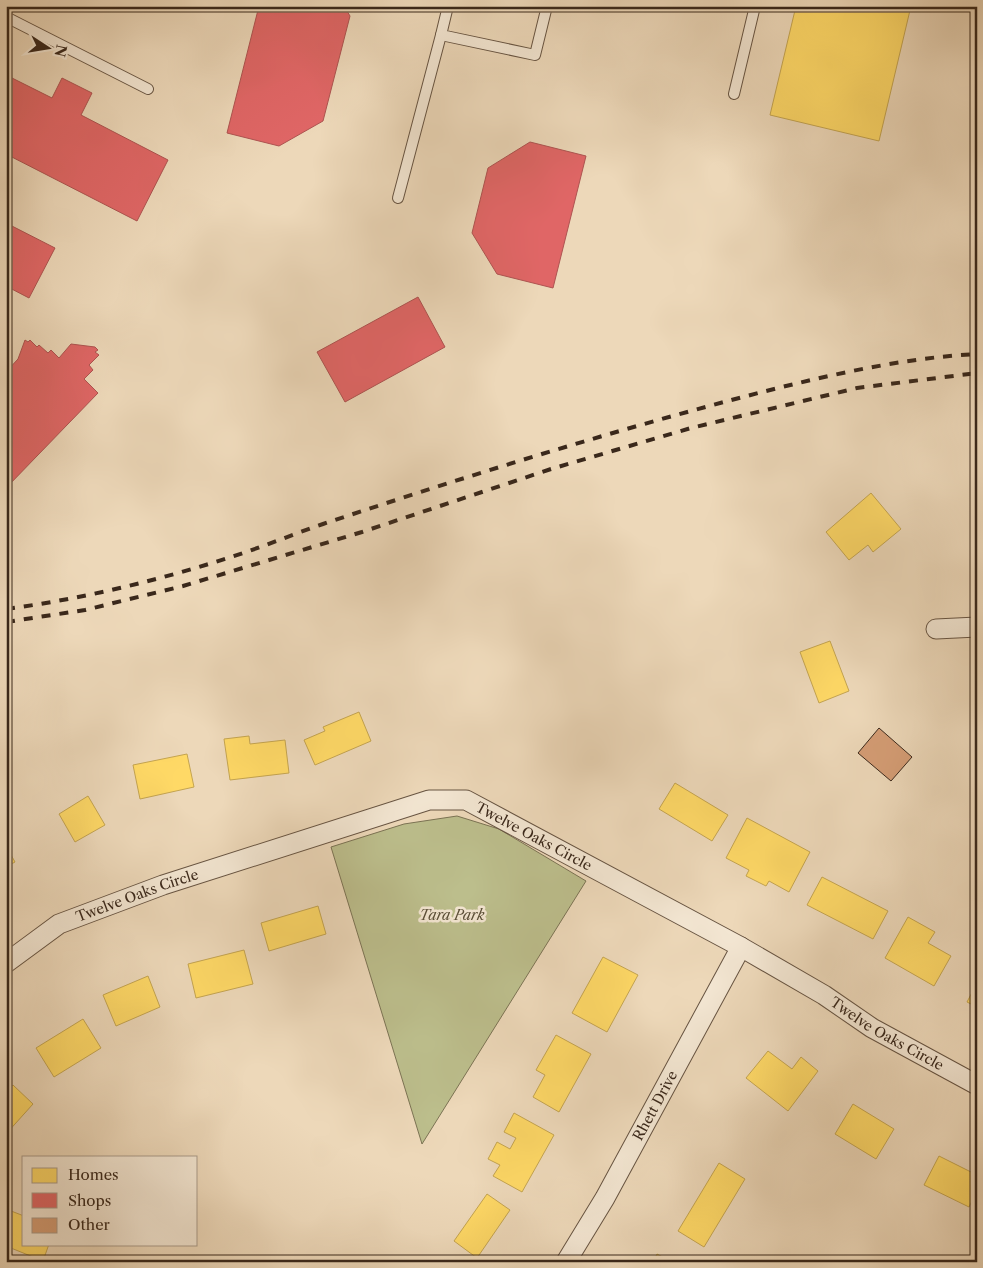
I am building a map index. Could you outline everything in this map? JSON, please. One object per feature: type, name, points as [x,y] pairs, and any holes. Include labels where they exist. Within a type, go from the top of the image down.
[{"type":"street","points":[[936,629],[977,627]]},
{"type":"street","name":"Twelve Oaks Circle","points":[[6,963],[59,924],[163,885],[429,800],[466,800],[742,947],[824,995],[872,1028],[977,1085]]},
{"type":"street","name":"Rhett Drive","points":[[566,1262],[605,1198],[742,947]]},
{"type":"lane","points":[[398,198],[448,6]]},
{"type":"lane","points":[[440,35],[535,55],[547,6]]},
{"type":"lane","points":[[734,94],[755,6]]},
{"type":"lane","points":[[6,17],[148,90]]},
{"type":"green space","name":"Tara Park","points":[[457,816],[499,829],[586,881],[422,1144],[331,847],[404,824]]},
{"type":"building: Homes","points":[[796,6],[911,6],[879,141],[770,115]]},
{"type":"building: Homes","points":[[871,493],[901,529],[873,552],[868,545],[849,560],[826,532]]},
{"type":"building: Homes","points":[[830,641],[849,691],[819,703],[800,652]]},
{"type":"building: Homes","points":[[359,712],[371,741],[315,765],[304,740],[325,731],[323,727]]},
{"type":"building: Homes","points":[[249,736],[250,744],[285,740],[289,773],[230,780],[224,739]]},
{"type":"building: Homes","points":[[187,754],[194,787],[140,799],[133,765]]},
{"type":"building: Homes","points":[[675,783],[728,815],[712,841],[659,809]]},
{"type":"building: Homes","points":[[88,796],[105,825],[75,842],[59,814]]},
{"type":"building: Homes","points":[[747,818],[810,852],[789,892],[769,881],[766,886],[746,876],[749,870],[726,858]]},
{"type":"building: Homes","points":[[6,846],[15,862],[6,867]]},
{"type":"building: Homes","points":[[822,877],[888,911],[873,939],[807,905]]},
{"type":"building: Homes","points":[[318,906],[326,934],[269,951],[261,923]]},
{"type":"building: Homes","points":[[908,917],[935,932],[928,943],[951,956],[934,986],[885,958]]},
{"type":"building: Homes","points":[[244,950],[253,984],[196,998],[188,964]]},
{"type":"building: Homes","points":[[603,957],[638,975],[607,1032],[572,1013]]},
{"type":"building: Homes","points":[[148,976],[160,1007],[116,1026],[103,995]]},
{"type":"building: Homes","points":[[977,983],[977,1007],[967,1002]]},
{"type":"building: Homes","points":[[83,1019],[101,1048],[54,1077],[36,1048]]},
{"type":"building: Homes","points":[[556,1035],[591,1054],[559,1112],[533,1097],[545,1075],[536,1070]]},
{"type":"building: Homes","points":[[768,1051],[792,1069],[801,1057],[818,1071],[788,1111],[746,1078]]},
{"type":"building: Homes","points":[[13,1085],[33,1104],[6,1134],[6,1092]]},
{"type":"building: Homes","points":[[853,1104],[894,1129],[876,1159],[835,1134]]},
{"type":"building: Homes","points":[[514,1113],[554,1135],[522,1192],[493,1176],[500,1165],[488,1159],[497,1142],[510,1149],[516,1138],[504,1132]]},
{"type":"building: Homes","points":[[939,1156],[977,1175],[977,1191],[969,1207],[924,1185]]},
{"type":"building: Homes","points":[[719,1163],[745,1179],[704,1247],[678,1231]]},
{"type":"building: Homes","points":[[487,1194],[510,1210],[477,1258],[454,1241]]},
{"type":"building: Homes","points":[[6,1209],[22,1215],[22,1246],[48,1246],[43,1261],[6,1246]]},
{"type":"building: Homes","points":[[657,1254],[672,1262],[653,1262]]},
{"type":"building: Shops","points":[[259,6],[344,6],[350,16],[323,121],[279,146],[227,133]]},
{"type":"building: Shops","points":[[6,75],[52,98],[62,78],[92,93],[81,115],[168,160],[137,221],[6,154]]},
{"type":"building: Shops","points":[[530,142],[586,156],[553,288],[497,274],[472,233],[488,168]]},
{"type":"building: Shops","points":[[6,223],[55,248],[29,298],[6,286]]},
{"type":"building: Shops","points":[[418,297],[445,347],[345,402],[317,352]]},
{"type":"building: Shops","points":[[25,340],[28,342],[30,340],[37,347],[39,345],[48,353],[51,350],[59,358],[71,344],[95,347],[98,350],[95,352],[99,355],[89,365],[93,370],[84,379],[98,393],[7,487],[6,372],[18,359]]},
{"type":"building: Other","points":[[879,728],[912,757],[891,781],[858,753]]},
{"type":"railway","points":[[6,609],[90,595],[146,582],[252,550],[323,524],[472,476],[623,430],[724,402],[785,386],[882,365],[946,356],[977,354]]},
{"type":"railway","points":[[6,622],[85,610],[183,586],[362,532],[551,469],[691,428],[857,388],[977,373]]}]
